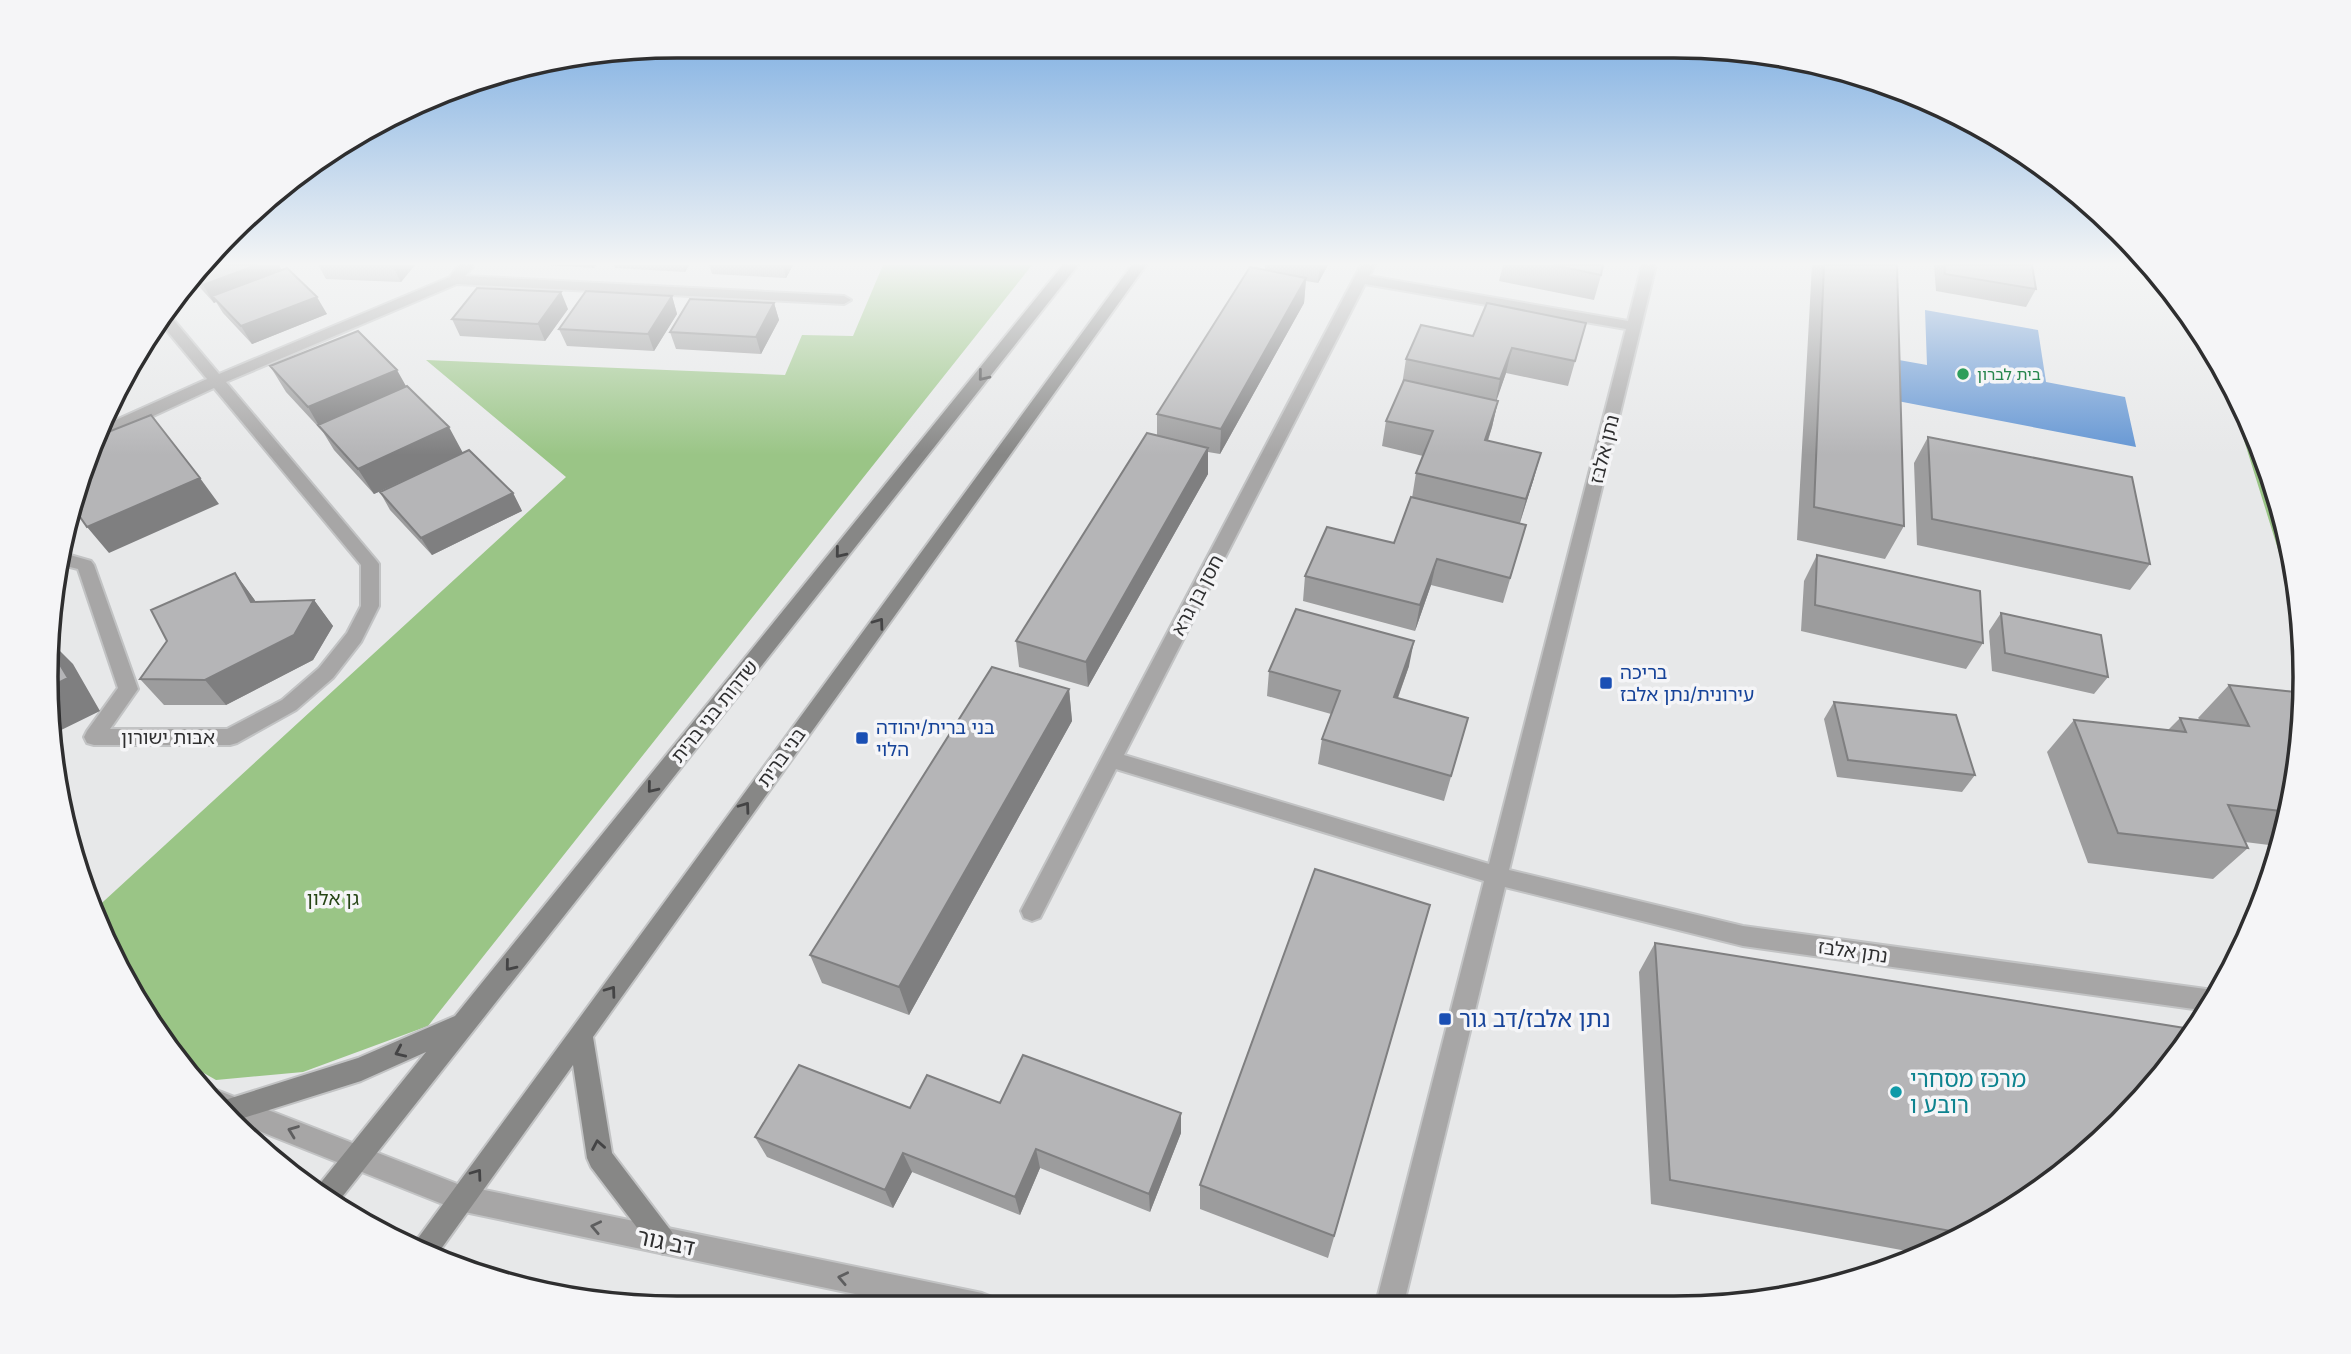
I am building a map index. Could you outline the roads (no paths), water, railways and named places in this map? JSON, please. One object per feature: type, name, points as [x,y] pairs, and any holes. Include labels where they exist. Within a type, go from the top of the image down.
[{"type":"main road","name":"שדרות בני ברית","points":[[356,1156],[1020,328]]},
{"type":"main road","name":"בני ברית","points":[[428,1244],[1093,328]]},
{"type":"main road","points":[[234,1109],[361,1069],[463,1024]]},
{"type":"main road","points":[[580,1034],[600,1158],[663,1241]]},
{"type":"main road","points":[[330,1190],[356,1156]]},
{"type":"street","name":"אבות ישורון","points":[[69,561],[85,565],[128,689],[94,737],[230,737],[289,705],[326,673],[354,637],[370,606],[370,564],[173,328]]},
{"type":"street","points":[[110,429],[341,328]]},
{"type":"street","name":"חסן בן גרא","points":[[1032,911],[1336,328]]},
{"type":"street","name":"נתן אלבז","points":[[1392,1296],[1633,328]]},
{"type":"street","name":"נתן אלבז","points":[[1111,759],[1497,876],[1743,936],[2202,1000]]},
{"type":"street","name":"דב גור","points":[[234,1109],[460,1198],[929,1296]]},
{"type":"water","name":"בית לברון","points":[[1926,328],[2038,330],[2046,382],[2125,397],[2136,447],[1882,398],[1882,357],[1927,365]]},
{"type":"place","name":"בית לברון","points":[[1963,374]]},
{"type":"place","name":"בריכה עירונית/נתן אלבז","points":[[1606,683]]},
{"type":"place","name":"בני ברית/יהודה הלוי","points":[[862,738]]},
{"type":"place","name":"נתן אלבז/דב גור","points":[[1445,1019]]},
{"type":"place","name":"מרכז מסחרי רובע ו","points":[[1896,1092]]},
{"type":"park label","name":"גן אלון","points":[[333,898]]}]
